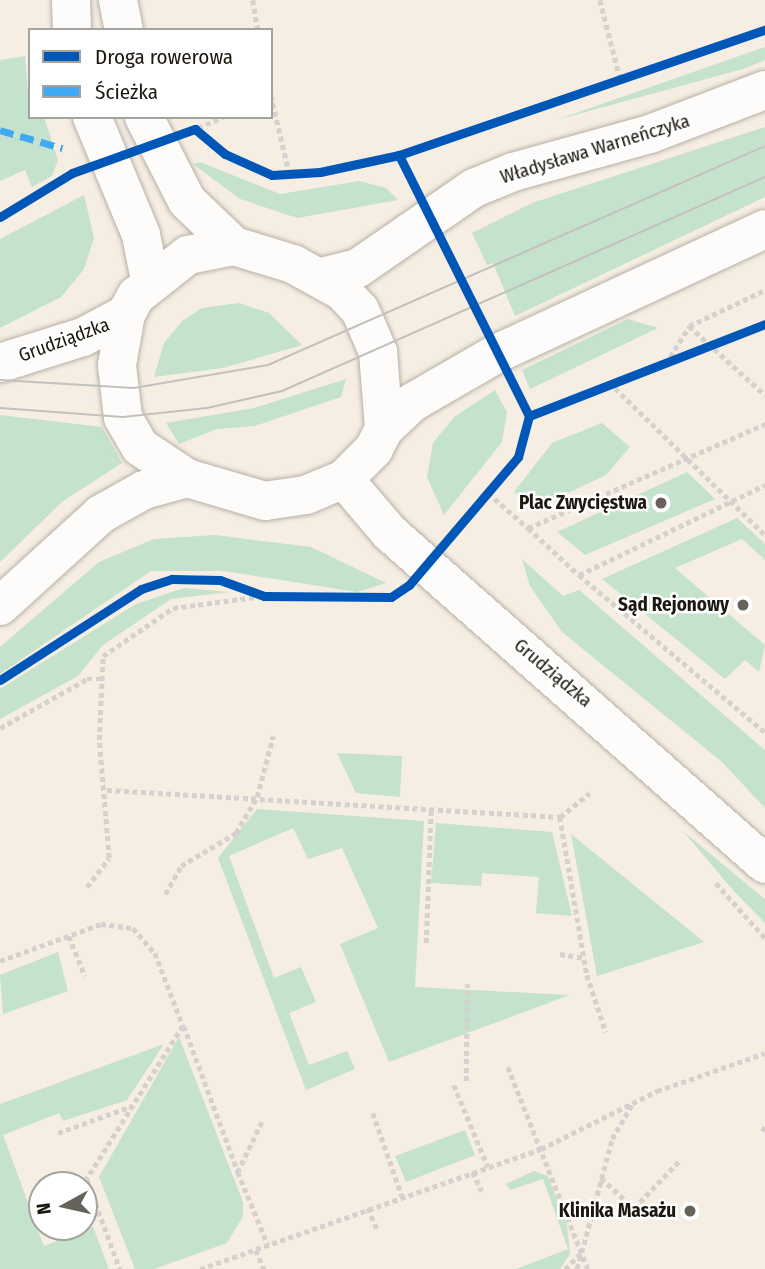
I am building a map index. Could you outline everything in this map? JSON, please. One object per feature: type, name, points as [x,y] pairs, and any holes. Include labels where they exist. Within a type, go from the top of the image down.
[{"type":"main road","points":[[71,0],[72,28]]},
{"type":"main road","points":[[118,0],[124,28]]},
{"type":"main road","name":"Władysława Warneńczyka","points":[[322,277],[358,268],[474,188],[513,172],[650,134],[765,90]]},
{"type":"main road","points":[[93,119],[141,235],[150,280]]},
{"type":"main road","points":[[145,119],[187,201],[234,246],[322,277],[360,310],[378,352],[384,429]]},
{"type":"main road","points":[[234,246],[188,255],[150,280],[126,314],[117,365],[123,417],[140,447],[187,478],[265,501],[306,495],[344,480],[362,466],[384,429],[412,402],[498,353],[765,229]]},
{"type":"main road","name":"Grudziądzka","points":[[0,363],[83,337],[126,314]]},
{"type":"main road","points":[[0,606],[101,514],[144,490],[187,478]]},
{"type":"main road","name":"Grudziądzka","points":[[344,480],[390,533],[765,864]]},
{"type":"path","points":[[253,0],[258,28]]},
{"type":"path","points":[[600,0],[621,82]]},
{"type":"path","points":[[273,103],[290,176]]},
{"type":"path","points":[[195,129],[218,119]]},
{"type":"path","points":[[670,357],[689,326],[765,289]]},
{"type":"path","points":[[689,326],[765,395]]},
{"type":"path","points":[[670,357],[713,348],[723,343]]},
{"type":"path","points":[[609,382],[728,502],[765,535]]},
{"type":"path","points":[[528,528],[765,424]]},
{"type":"path","points":[[579,575],[765,485]]},
{"type":"path","points":[[488,493],[579,575],[765,732]]},
{"type":"path","points":[[231,584],[264,596]]},
{"type":"path","points":[[87,887],[109,858],[107,790],[99,740],[103,656],[173,608],[264,596]]},
{"type":"path","points":[[0,727],[87,679],[101,679]]},
{"type":"path","points":[[165,894],[181,866],[236,833],[257,797],[273,736]]},
{"type":"path","points":[[107,790],[560,817],[590,793]]},
{"type":"path","points":[[426,943],[431,809]]},
{"type":"path","points":[[560,817],[584,958],[606,1032]]},
{"type":"path","points":[[0,961],[100,924],[133,928],[155,953],[268,1245]]},
{"type":"path","points":[[69,936],[85,976]]},
{"type":"path","points":[[560,954],[584,958]]},
{"type":"path","points":[[466,1081],[467,984]]},
{"type":"path","points":[[120,1269],[87,1179],[183,1026]]},
{"type":"path","points":[[200,1269],[541,1149],[633,1104],[765,1053]]},
{"type":"path","points":[[508,1067],[588,1269]]},
{"type":"path","points":[[454,1085],[488,1167]]},
{"type":"path","points":[[577,1269],[612,1139],[633,1104]]},
{"type":"path","points":[[58,1133],[132,1106]]},
{"type":"path","points":[[373,1114],[402,1196]]},
{"type":"path","points":[[238,1172],[262,1122]]},
{"type":"path","points":[[601,1178],[634,1208],[679,1161]]},
{"type":"path","points":[[473,1172],[482,1192]]},
{"type":"path","points":[[368,1208],[377,1229]]},
{"type":"path","points":[[256,1250],[264,1269]]},
{"type":"path","points":[[565,1269],[582,1252]]},
{"type":"green space","points":[[765,47],[765,60],[743,69],[556,120]]},
{"type":"green space","points":[[25,56],[28,119],[45,119],[58,160],[52,176],[32,187],[25,170],[0,181],[0,60]]},
{"type":"green space","points":[[765,127],[765,197],[515,316],[493,263],[487,265],[472,233],[532,203]]},
{"type":"green space","points":[[200,162],[280,194],[359,181],[386,188],[398,200],[297,218],[240,199],[193,164]]},
{"type":"green space","points":[[84,195],[94,238],[84,269],[61,297],[0,328],[0,239]]},
{"type":"green space","points":[[239,303],[269,313],[302,345],[223,368],[154,377],[164,343],[182,321],[202,308]]},
{"type":"green space","points":[[628,319],[658,328],[530,389],[522,370]]},
{"type":"green space","points":[[346,379],[341,397],[255,426],[217,429],[179,444],[166,423],[254,408]]},
{"type":"green space","points":[[495,390],[507,412],[502,442],[444,515],[427,477],[433,443],[454,417]]},
{"type":"green space","points":[[0,415],[102,427],[122,463],[63,501],[0,562]]},
{"type":"green space","points":[[602,423],[630,447],[606,475],[534,509],[514,492],[552,443]]},
{"type":"green space","points":[[687,472],[715,499],[585,555],[557,532]]},
{"type":"green space","points":[[737,518],[765,544],[765,560],[742,539],[675,568],[765,645],[759,672],[745,660],[725,679],[602,579]]},
{"type":"green space","points":[[215,535],[311,547],[386,583],[357,592],[224,571],[151,571],[0,674],[0,647],[99,562],[154,539]]},
{"type":"green space","points":[[522,559],[563,596],[579,590],[765,750],[765,808],[722,762],[562,632],[530,586]]},
{"type":"green space","points":[[184,588],[229,592],[171,599],[103,645],[78,676],[0,719],[0,689],[136,604]]},
{"type":"green space","points":[[337,753],[402,756],[400,797],[356,793]]},
{"type":"green space","points":[[257,809],[424,821],[415,987],[570,995],[389,1062],[340,944],[378,928],[342,848],[308,859],[293,828],[229,856],[274,978],[301,967],[316,1002],[289,1013],[309,1065],[347,1051],[355,1069],[306,1090],[218,858]]},
{"type":"green space","points":[[436,823],[552,832],[572,916],[536,913],[539,877],[482,873],[481,886],[431,883]]},
{"type":"green space","points":[[683,831],[765,899],[765,923],[731,888]]},
{"type":"green space","points":[[571,834],[704,942],[597,976]]},
{"type":"green space","points":[[58,952],[68,991],[3,1014],[0,975]]},
{"type":"green space","points":[[179,1037],[243,1202],[243,1216],[227,1243],[154,1269],[135,1269],[99,1177]]},
{"type":"green space","points":[[164,1044],[127,1100],[63,1121],[59,1113],[3,1135],[28,1203],[28,1241],[42,1241],[44,1246],[57,1241],[98,1240],[109,1269],[0,1269],[0,1104]]},
{"type":"green space","points":[[465,1130],[475,1155],[406,1182],[395,1156]]},
{"type":"green space","points":[[534,1171],[548,1176],[567,1225],[570,1254],[560,1269],[516,1269],[568,1249],[543,1179],[510,1190],[506,1184]]},
{"type":"tram line","points":[[0,380],[134,388],[268,365],[765,146]]},
{"type":"tram line","points":[[0,408],[123,417],[207,408],[282,391],[765,177]]},
{"type":"marked path","points":[[0,130],[62,148]]},
{"type":"cycle path","points":[[0,217],[72,173],[195,129],[225,154],[272,175],[320,172],[399,155],[765,30]]},
{"type":"cycle path","points":[[0,680],[141,589],[172,579],[220,580],[264,596],[391,597],[409,585],[518,457],[529,416],[399,155]]},
{"type":"cycle path","points":[[529,416],[765,324]]},
{"type":"place","name":"Plac Zwycięstwa","points":[[661,503]]},
{"type":"place","name":"Sąd Rejonowy","points":[[743,605]]},
{"type":"place","name":"Klinika Masażu","points":[[690,1211]]}]
